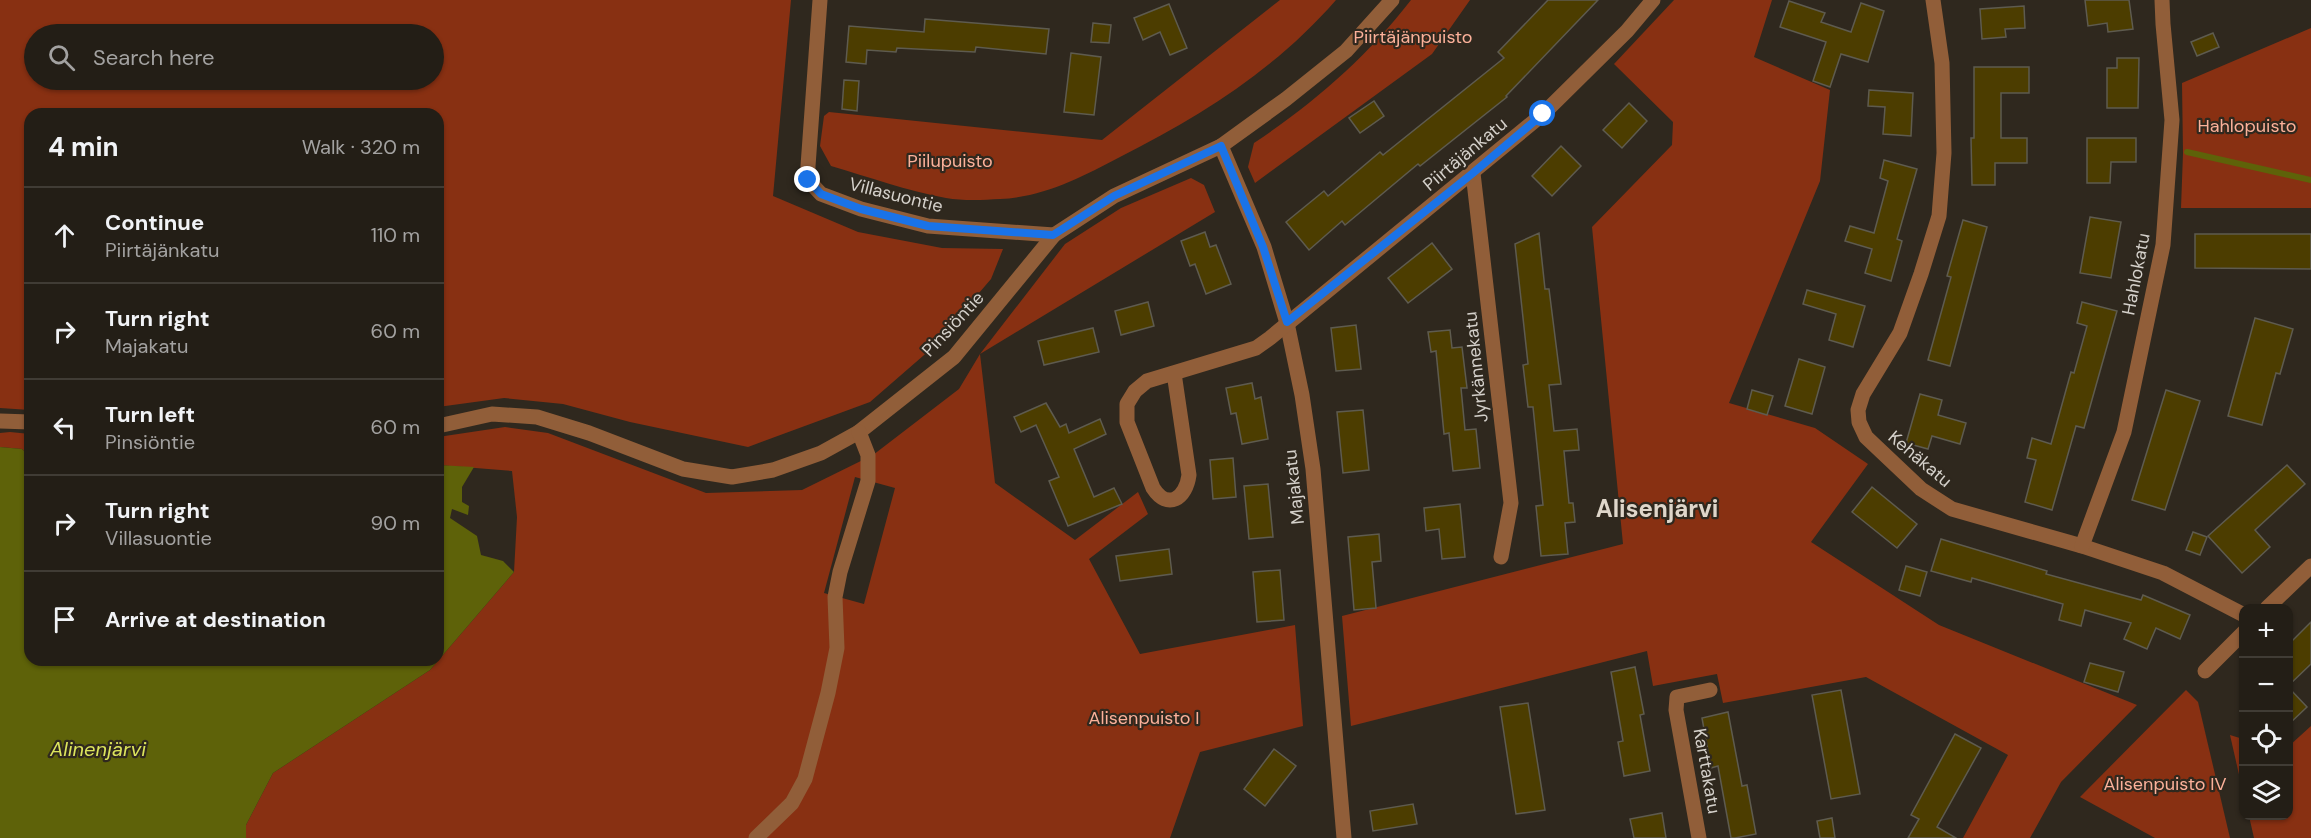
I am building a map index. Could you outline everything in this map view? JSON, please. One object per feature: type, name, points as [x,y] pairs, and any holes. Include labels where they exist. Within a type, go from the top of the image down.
[{"type":"street","name":"Villasuontie","points":[[820,0],[808,180],[821,194],[861,209],[928,226],[1053,235]]},
{"type":"street","name":"Pinsiöntie","points":[[444,425],[492,414],[537,417],[589,433],[683,469],[732,477],[773,470],[821,453],[859,432],[954,357],[1053,235],[1114,196],[1221,146],[1286,99],[1346,51],[1392,0]]},
{"type":"street","name":"Piirtäjänkatu","points":[[1174,373],[1189,475],[1187,489],[1180,497],[1167,500],[1158,496],[1153,488],[1127,422],[1127,404],[1135,391],[1147,381],[1256,348],[1543,114],[1627,31],[1653,0]]},
{"type":"street","name":"Kehäkatu","points":[[1933,0],[1942,63],[1944,153],[1939,216],[1900,333],[1863,394],[1858,410],[1859,422],[1866,437],[1921,489],[1952,509],[2082,546],[2163,573],[2239,612]]},
{"type":"street","name":"Hahlokatu","points":[[2082,546],[2124,432],[2163,245],[2172,120],[2162,0]]},
{"type":"street","name":"Majakatu","points":[[1221,146],[1263,247],[1287,322],[1302,395],[1312,469],[1344,838]]},
{"type":"street","name":"Jyrkännekatu","points":[[1473,173],[1511,503],[1501,557]]},
{"type":"street","points":[[0,420],[24,422]]},
{"type":"street","points":[[756,838],[792,803],[801,787],[828,693],[837,648],[835,597],[840,572],[868,481],[868,455],[859,432]]},
{"type":"street","points":[[2272,604],[2311,566]]},
{"type":"street","points":[[2205,671],[2239,637]]},
{"type":"street","name":"Karttakatu","points":[[1699,838],[1676,710],[1677,697],[1710,690]]},
{"type":"green space","points":[[0,0],[791,0],[773,196],[858,232],[942,248],[1003,249],[991,279],[931,349],[870,402],[748,447],[630,422],[563,404],[504,398],[444,406],[444,108],[24,108],[24,410],[0,408]]},
{"type":"green space","name":"Piilupuisto","points":[[1280,0],[1336,0],[1288,48],[1208,108],[1077,179],[1047,190],[1000,199],[946,198],[902,188],[831,166],[820,146],[824,116],[829,112],[1102,140]]},
{"type":"green space","name":"Piirtäjänpuisto","points":[[1411,0],[1470,0],[1432,54],[1255,183],[1248,167],[1254,143],[1298,112],[1358,60]]},
{"type":"green space","points":[[1674,0],[1772,0],[1754,57],[1830,90],[1820,181],[1729,403],[1815,428],[1868,464],[1811,542],[1939,625],[2137,705],[2061,782],[2030,838],[1963,838],[2008,755],[1866,677],[1723,703],[1717,674],[1653,686],[1647,651],[1351,726],[1342,616],[1623,544],[1592,227],[1672,145],[1673,122],[1614,64]]},
{"type":"green space","name":"Hahlopuisto","points":[[2311,28],[2311,208],[2181,208],[2182,83]]},
{"type":"green space","points":[[1191,178],[1204,185],[1215,212],[980,354],[1065,244],[1121,208]]},
{"type":"green space","name":"Alisenpuisto I","points":[[980,354],[995,483],[1075,540],[1138,492],[1148,514],[1089,559],[1140,654],[1295,625],[1303,726],[1200,752],[1170,838],[246,838],[246,825],[273,773],[433,666],[444,666],[444,654],[514,572],[517,517],[512,471],[444,465],[444,436],[505,427],[548,433],[706,493],[802,490],[873,455],[959,389]],"holes":[[[855,477],[895,488],[864,604],[824,593]]]},
{"type":"green space","points":[[0,433],[24,433],[24,451],[0,447]]},
{"type":"green space","name":"Alisenpuisto IV","points":[[2186,690],[2198,702],[2230,838],[2155,838],[2080,797]]},
{"type":"green space","name":"Alisenpuisto IV","points":[[2311,726],[2311,838],[2254,838],[2250,820],[2293,820],[2293,742]]},
{"type":"green space","points":[[2230,735],[2239,738],[2239,774]]},
{"type":"water","name":"Alinenjärvi","points":[[0,447],[24,451],[24,666],[433,666],[273,773],[246,825],[246,838],[0,838]]},
{"type":"water","name":"Alinenjärvi","points":[[444,465],[474,467],[462,487],[462,502],[469,506],[468,515],[452,509],[450,518],[477,536],[481,555],[503,561],[514,572],[444,654]]},
{"type":"building","points":[[1548,0],[1598,0],[1507,97],[1420,166],[1418,164],[1345,225],[1342,221],[1309,250],[1286,222],[1324,191],[1328,196],[1380,152],[1383,155],[1504,58],[1498,52]]},
{"type":"building","points":[[2085,0],[2129,0],[2133,29],[2108,32],[2107,23],[2088,26]]},
{"type":"building","points":[[1789,1],[1825,13],[1821,22],[1851,32],[1861,3],[1884,11],[1868,62],[1841,54],[1830,87],[1813,81],[1826,42],[1780,27]]},
{"type":"building","points":[[1169,4],[1187,48],[1170,55],[1160,32],[1143,40],[1134,18]]},
{"type":"building","points":[[2024,6],[2025,28],[2005,29],[2006,37],[1982,39],[1980,9]]},
{"type":"building","points":[[925,19],[1049,29],[1046,54],[976,47],[975,52],[897,48],[896,52],[867,50],[866,64],[846,62],[849,26],[924,32]]},
{"type":"building","points":[[1093,23],[1111,25],[1109,43],[1091,42]]},
{"type":"building","points":[[2213,33],[2219,47],[2197,56],[2191,42]]},
{"type":"building","points":[[1071,53],[1101,57],[1094,115],[1064,112]]},
{"type":"building","points":[[2117,58],[2139,58],[2138,108],[2107,108],[2107,68],[2117,68]]},
{"type":"building","points":[[1974,67],[2029,67],[2029,93],[2001,93],[2001,138],[2027,138],[2027,163],[1995,163],[1995,185],[1972,185]]},
{"type":"building","points":[[844,80],[859,81],[857,111],[842,109]]},
{"type":"building","points":[[1869,90],[1913,93],[1911,136],[1883,134],[1885,107],[1868,106]]},
{"type":"building","points":[[1374,101],[1384,116],[1360,133],[1349,118]]},
{"type":"building","points":[[1629,103],[1647,121],[1622,148],[1603,130]]},
{"type":"building","points":[[2087,138],[2136,138],[2136,162],[2111,162],[2110,183],[2087,183]]},
{"type":"building","points":[[1561,146],[1581,166],[1552,196],[1532,176]]},
{"type":"building","points":[[1884,160],[1917,169],[1897,239],[1902,241],[1891,281],[1865,273],[1872,249],[1845,241],[1850,226],[1874,233],[1888,181],[1880,178]]},
{"type":"building","points":[[2090,217],[2121,222],[2111,278],[2080,273]]},
{"type":"building","points":[[1963,220],[1987,227],[1950,366],[1928,360],[1951,277],[1947,276]]},
{"type":"building","points":[[1205,232],[1210,247],[1216,245],[1231,284],[1206,294],[1195,264],[1190,266],[1181,241]]},
{"type":"building","points":[[1539,233],[1545,289],[1549,289],[1561,384],[1549,385],[1554,431],[1577,429],[1579,450],[1564,451],[1569,503],[1573,503],[1575,522],[1565,523],[1568,554],[1541,556],[1536,506],[1543,505],[1533,407],[1528,407],[1523,365],[1528,364],[1515,244]]},
{"type":"building","points":[[2195,234],[2311,234],[2311,269],[2195,268]]},
{"type":"building","points":[[1432,243],[1452,269],[1408,303],[1388,278]]},
{"type":"building","points":[[1807,290],[1865,306],[1853,347],[1829,340],[1836,314],[1803,304]]},
{"type":"building","points":[[1148,302],[1154,326],[1121,335],[1115,311]]},
{"type":"building","points":[[2082,302],[2117,311],[2084,428],[2076,426],[2052,510],[2025,502],[2036,460],[2027,458],[2032,438],[2051,444],[2071,372],[2074,373],[2087,326],[2077,323]]},
{"type":"building","points":[[2255,318],[2293,329],[2280,374],[2276,373],[2262,425],[2228,416]]},
{"type":"building","points":[[1356,325],[1361,369],[1336,371],[1331,328]]},
{"type":"building","points":[[1093,328],[1099,352],[1044,365],[1038,341]]},
{"type":"building","points":[[1450,330],[1452,348],[1462,347],[1467,388],[1461,388],[1465,430],[1476,429],[1480,468],[1453,471],[1449,433],[1444,434],[1436,351],[1431,352],[1428,332]]},
{"type":"building","points":[[1799,359],[1825,367],[1812,414],[1785,406]]},
{"type":"building","points":[[1252,383],[1255,399],[1261,397],[1268,439],[1242,444],[1236,413],[1231,414],[1226,388]]},
{"type":"building","points":[[1752,390],[1773,396],[1767,415],[1747,409]]},
{"type":"building","points":[[2166,390],[2200,401],[2165,510],[2132,500]]},
{"type":"building","points":[[1920,394],[1942,400],[1938,415],[1966,423],[1960,444],[1932,436],[1928,449],[1906,443]]},
{"type":"building","points":[[1046,403],[1060,427],[1066,424],[1069,433],[1100,419],[1106,434],[1074,449],[1094,497],[1114,488],[1122,504],[1068,526],[1049,481],[1059,477],[1036,425],[1021,432],[1014,417]]},
{"type":"building","points":[[1363,410],[1369,470],[1343,473],[1337,412]]},
{"type":"building","points":[[1233,458],[1236,497],[1213,499],[1210,460]]},
{"type":"building","points":[[2287,465],[2305,484],[2255,530],[2270,547],[2242,573],[2208,536]]},
{"type":"building","points":[[1268,484],[1273,537],[1249,539],[1244,486]]},
{"type":"building","points":[[1872,487],[1917,524],[1897,548],[1852,512]]},
{"type":"building","points":[[1460,504],[1465,557],[1442,559],[1439,529],[1426,531],[1424,508]]},
{"type":"building","points":[[2193,532],[2207,537],[2200,555],[2186,550]]},
{"type":"building","points":[[1379,534],[1381,561],[1372,562],[1376,608],[1354,610],[1348,537]]},
{"type":"building","points":[[1941,539],[2047,571],[2046,574],[2141,600],[2143,595],[2190,615],[2180,639],[2156,628],[2147,649],[2124,639],[2131,623],[2085,610],[2081,626],[2059,620],[2063,604],[1972,578],[1971,582],[1931,571]]},
{"type":"building","points":[[1169,549],[1172,574],[1120,581],[1116,556]]},
{"type":"building","points":[[1906,566],[1927,572],[1920,596],[1899,590]]},
{"type":"building","points":[[1280,570],[1284,620],[1257,622],[1253,572]]},
{"type":"building","points":[[2311,622],[2311,664],[2293,681],[2293,658],[2293,640]]},
{"type":"building","points":[[2090,663],[2124,672],[2118,692],[2084,682]]},
{"type":"building","points":[[1635,667],[1644,714],[1640,715],[1650,771],[1624,776],[1618,742],[1623,741],[1611,672]]},
{"type":"building","points":[[1841,690],[1860,794],[1831,799],[1812,695]]},
{"type":"building","points":[[2293,692],[2307,707],[2293,720]]},
{"type":"building","points":[[1528,703],[1545,810],[1516,814],[1500,707]]},
{"type":"building","points":[[1728,712],[1742,786],[1747,785],[1756,834],[1735,838],[1731,838],[1718,766],[1711,768],[1702,718]]},
{"type":"building","points":[[1955,734],[1981,748],[1937,827],[1956,838],[1908,838],[1919,819],[1911,815]]},
{"type":"building","points":[[1274,749],[1296,766],[1265,806],[1244,789]]},
{"type":"building","points":[[1413,804],[1417,824],[1373,831],[1370,811]]},
{"type":"building","points":[[1662,813],[1666,838],[1634,838],[1630,819]]},
{"type":"building","points":[[1832,818],[1835,838],[1820,838],[1817,821]]},
{"type":"waterway","points":[[2187,152],[2311,180]]},
{"type":"district","name":"Alisenjärvi","points":[[1657,508]]},
{"type":"route","points":[[808,180],[821,194],[861,209],[928,226],[1053,235],[1114,196],[1221,146],[1263,247],[1287,322],[1543,114]]}]
